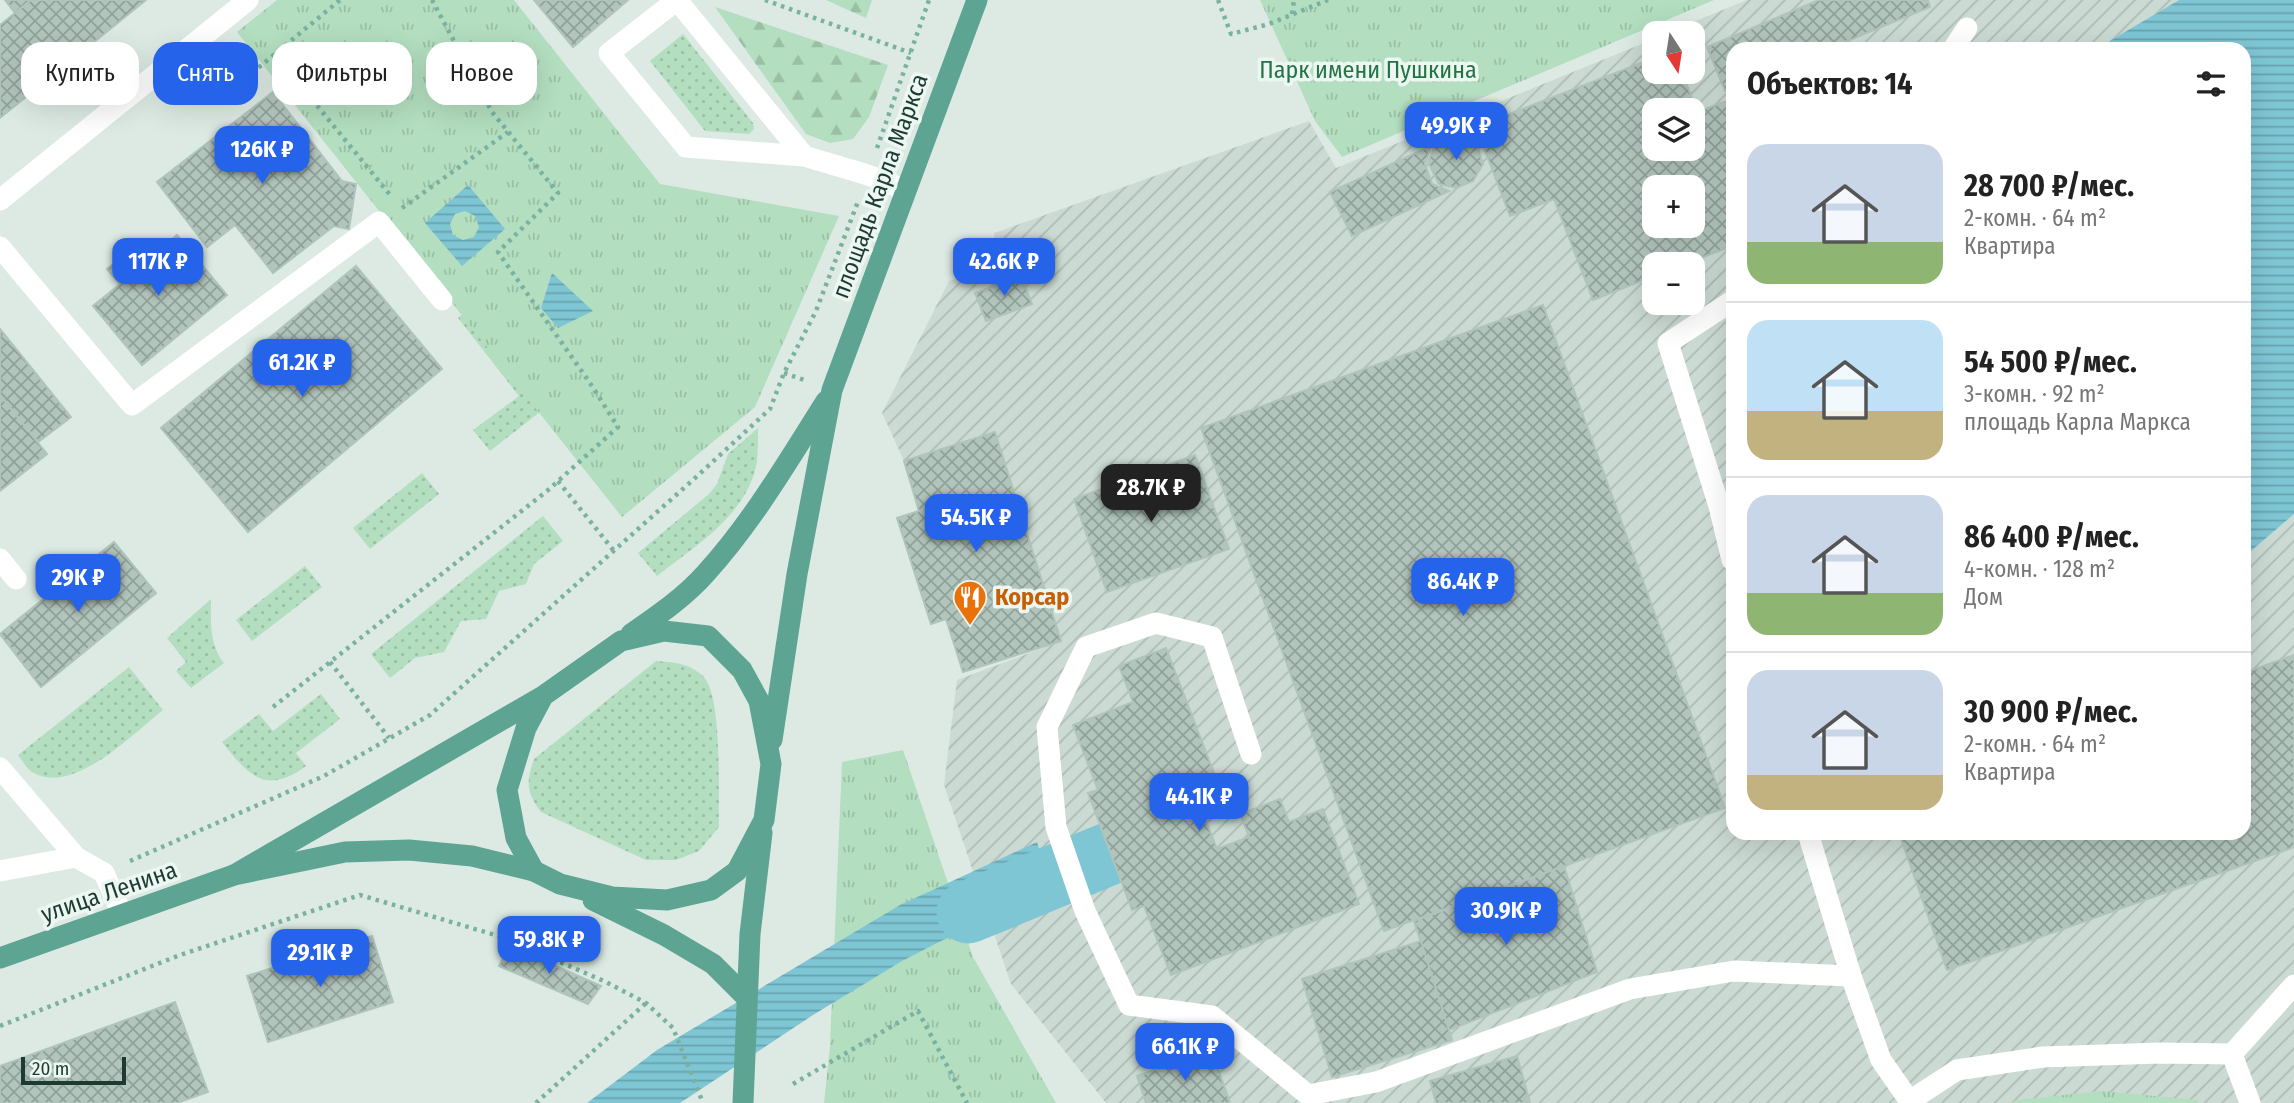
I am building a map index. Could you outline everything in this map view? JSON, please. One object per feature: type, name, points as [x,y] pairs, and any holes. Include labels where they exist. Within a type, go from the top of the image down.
[{"type":"main road","name":"площадь Карла Маркса","points":[[832,390],[977,0]]},
{"type":"main road","points":[[234,875],[543,696],[667,609],[705,575],[760,506],[832,390]]},
{"type":"main road","points":[[743,1103],[750,934],[770,756],[797,574],[832,390]]},
{"type":"main road","points":[[621,641],[664,631],[708,636],[742,670],[759,701],[770,756]]},
{"type":"main road","points":[[534,871],[516,838],[507,790],[526,728],[543,696]]},
{"type":"main road","points":[[560,884],[612,897],[667,900],[710,890],[737,871],[764,820]]},
{"type":"main road","points":[[234,875],[345,852],[409,850],[472,856],[534,871],[664,935],[713,964],[746,997]]},
{"type":"main road","name":"улица Ленина","points":[[0,958],[234,875]]},
{"type":"street","points":[[0,200],[248,0]]},
{"type":"street","points":[[804,156],[677,0],[609,53],[686,147],[804,156],[906,190]]},
{"type":"street","points":[[1958,42],[1968,28]]},
{"type":"street","points":[[0,247],[132,405],[379,222],[442,300]]},
{"type":"street","points":[[1726,305],[1668,343],[1726,535]]},
{"type":"street","points":[[0,559],[16,579]]},
{"type":"street","points":[[1251,754],[1212,637],[1157,623],[1086,647],[1047,727],[1056,827],[1085,911],[1129,1005],[1212,1016],[1308,1095],[1376,1082],[1630,989],[1734,971],[1851,976]]},
{"type":"street","points":[[0,768],[76,857],[104,873],[122,914]]},
{"type":"street","points":[[1810,840],[1851,976],[1881,1060],[1911,1102],[1957,1070],[2043,1057],[2160,1053],[2232,1054],[2294,985]]},
{"type":"street","points":[[0,871],[76,857]]},
{"type":"street","points":[[2232,1054],[2250,1103]]},
{"type":"path","points":[[288,42],[340,0]]},
{"type":"path","points":[[273,707],[558,481],[618,427],[498,252],[558,193],[492,112],[432,0]]},
{"type":"path","points":[[765,0],[911,53]]},
{"type":"path","points":[[104,873],[324,776],[430,715],[770,409],[783,373],[816,311],[868,176],[929,0]]},
{"type":"path","points":[[1218,0],[1231,34],[1269,24],[1328,0]]},
{"type":"path","points":[[1292,15],[1294,0]]},
{"type":"path","points":[[258,68],[272,55]]},
{"type":"path","points":[[317,105],[402,208],[508,132]]},
{"type":"path","points":[[558,481],[614,551]]},
{"type":"path","points":[[330,662],[389,738]]},
{"type":"path","points":[[0,1026],[180,955],[360,895],[502,937],[606,982],[646,1003],[673,1028],[703,1103]]},
{"type":"path","points":[[536,1103],[646,1003]]},
{"type":"path","points":[[793,1084],[918,1011],[967,1103]]},
{"type":"shaded area","points":[[1747,0],[2179,0],[2108,42],[1726,42],[1726,840],[2251,840],[2251,551],[2294,514],[2294,1103],[1106,1103],[1011,984],[944,785],[957,680],[1061,641],[995,432],[904,461],[882,413],[949,281],[998,267],[994,233],[1309,121],[1336,168],[1642,44],[1642,84],[1705,84],[1705,21],[1695,21]]},
{"type":"green space","points":[[277,0],[514,0],[660,184],[839,216],[755,407],[622,517],[295,105],[412,105],[412,42],[272,42],[272,76],[258,58],[258,42],[245,42],[237,32]]},
{"type":"green space","points":[[826,0],[872,0],[866,18]]},
{"type":"green space","name":"Парк имени Пушкина","points":[[1260,0],[1714,0],[1664,21],[1642,21],[1642,30],[1342,157],[1315,121]]},
{"type":"green space","points":[[715,7],[888,65],[869,117],[853,139],[830,143],[806,134]]},
{"type":"green space","points":[[683,34],[753,123],[754,129],[749,134],[705,131],[650,61]]},
{"type":"green space","points":[[482,295],[559,397],[490,451],[473,430],[519,396],[458,318]]},
{"type":"green space","points":[[758,428],[757,461],[752,480],[743,497],[718,527],[657,576],[638,553],[709,494],[717,484],[728,454]]},
{"type":"green space","points":[[422,473],[439,494],[370,549],[353,528]]},
{"type":"green space","points":[[543,516],[563,541],[534,564],[526,584],[499,591],[486,619],[461,621],[444,652],[415,658],[390,678],[371,654]]},
{"type":"green space","points":[[305,566],[322,587],[252,641],[236,620]]},
{"type":"green space","points":[[211,599],[213,641],[224,663],[191,688],[176,671],[186,662],[167,638]]},
{"type":"green space","points":[[656,661],[686,666],[703,676],[714,703],[717,724],[719,827],[699,851],[676,860],[646,860],[541,812],[532,799],[529,787],[534,759]]},
{"type":"green space","points":[[129,667],[163,710],[102,759],[83,769],[65,776],[48,777],[32,772],[18,755]]},
{"type":"green space","points":[[321,694],[340,719],[296,753],[306,766],[292,775],[280,780],[259,778],[240,764],[222,742],[259,714],[273,731]]},
{"type":"green space","points":[[903,750],[973,957],[1056,1103],[824,1103],[830,1046],[842,762]]},
{"type":"green space","points":[[2101,1091],[2197,1100],[2199,1103],[2010,1103]]},
{"type":"water","points":[[2179,0],[2294,0],[2294,514],[2251,551],[2251,42],[2108,42]]},
{"type":"water","points":[[468,185],[505,229],[462,266],[425,223]],"holes":[[[465,211],[475,216],[479,227],[474,237],[463,240],[453,235],[450,224],[455,214]]]},
{"type":"water","points":[[552,273],[593,311],[558,328],[541,308]]},
{"type":"water","points":[[1037,842],[1053,894],[941,941],[902,961],[813,1015],[680,1103],[587,1103],[657,1050],[900,905]]},
{"type":"building","points":[[5,0],[31,0],[15,13]]},
{"type":"building","points":[[31,0],[146,0],[94,42],[21,42],[21,101],[0,118],[0,25]]},
{"type":"building","points":[[534,0],[628,0],[573,47]]},
{"type":"building","points":[[1819,0],[1928,0],[1930,7],[1845,42],[1726,42],[1725,91],[1707,47]]},
{"type":"building","points":[[1642,63],[1642,84],[1686,84],[1692,98],[1642,98],[1642,161],[1705,161],[1705,109],[1726,101],[1726,248],[1705,256],[1705,252],[1642,252],[1642,281],[1593,300],[1554,199],[1510,216],[1476,127]]},
{"type":"building","points":[[272,93],[272,105],[283,105],[342,181],[356,184],[349,229],[334,226],[273,273],[235,225],[207,247],[157,182]]},
{"type":"building","points":[[1457,135],[1476,143],[1483,164],[1473,181],[1456,188],[1439,184],[1428,162],[1436,143]]},
{"type":"building","points":[[1431,146],[1425,164],[1432,184],[1449,191],[1352,236],[1330,192]]},
{"type":"building","points":[[177,235],[227,295],[142,365],[93,306],[120,284],[107,269],[135,246],[147,261]]},
{"type":"building","points":[[356,266],[442,369],[248,532],[161,428]]},
{"type":"building","points":[[1021,276],[1032,304],[986,321],[975,293]]},
{"type":"building","points":[[1543,305],[1725,808],[1384,931],[1201,428]]},
{"type":"building","points":[[0,329],[71,417],[38,442],[0,395]]},
{"type":"building","points":[[0,395],[47,454],[0,491]]},
{"type":"building","points":[[995,432],[1061,641],[963,672],[946,619],[931,624],[897,518],[919,511],[904,461]]},
{"type":"building","points":[[1195,455],[1229,549],[1107,592],[1074,499]]},
{"type":"building","points":[[114,542],[156,593],[41,687],[0,634]]},
{"type":"building","points":[[1166,648],[1214,773],[1191,782],[1217,849],[1249,837],[1240,814],[1280,799],[1289,822],[1323,809],[1359,904],[1171,975],[1144,906],[1132,910],[1088,793],[1098,790],[1073,725],[1133,702],[1119,666]]},
{"type":"building","points":[[2294,655],[2294,847],[1947,970],[1901,840],[2251,840],[2251,670]]},
{"type":"building","points":[[1564,866],[1597,972],[1449,1030],[1414,921]]},
{"type":"building","points":[[372,936],[393,1002],[268,1042],[247,976]]},
{"type":"building","points":[[1421,941],[1452,1040],[1332,1077],[1302,979]]},
{"type":"building","points":[[509,947],[601,986],[588,1004],[499,966]]},
{"type":"building","points":[[175,1002],[208,1092],[177,1103],[0,1103],[0,1066]]},
{"type":"building","points":[[1212,1051],[1230,1103],[1146,1103],[1137,1076]]},
{"type":"building","points":[[1517,1056],[1530,1103],[1436,1103],[1430,1081]]},
{"type":"waterway","points":[[968,912],[1111,853]]},
{"type":"place","name":"Корсар","points":[[970,627]]}]
